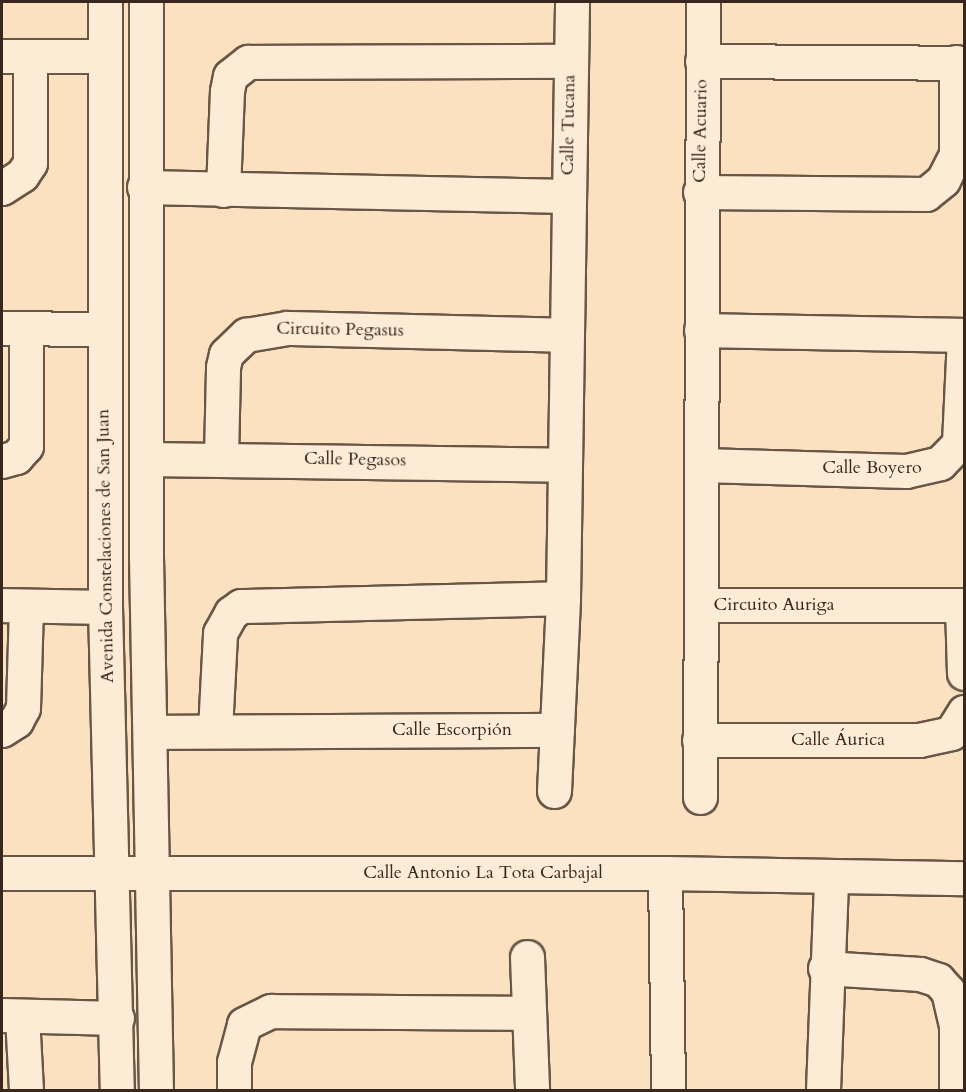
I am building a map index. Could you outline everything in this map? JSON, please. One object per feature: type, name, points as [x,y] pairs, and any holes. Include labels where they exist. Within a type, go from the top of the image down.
[{"type":"street","name":"Avenida Constelaciones de San Juan","points":[[105,2],[105,608],[117,1090]]},
{"type":"street","points":[[146,2],[144,187],[146,459],[156,1090]]},
{"type":"street","points":[[569,61],[572,2]]},
{"type":"street","points":[[702,61],[703,2]]},
{"type":"street","points":[[2,188],[22,175],[30,163],[16,56],[104,56]]},
{"type":"street","name":"Calle Tucana","points":[[144,187],[223,190],[568,196],[569,61],[248,62],[230,76],[227,91],[223,190]]},
{"type":"street","name":"Calle Acuario","points":[[702,61],[960,62],[956,154],[944,180],[926,194],[700,192],[702,61]]},
{"type":"street","points":[[700,192],[703,605]]},
{"type":"street","points":[[554,791],[563,598],[568,196]]},
{"type":"street","name":"Circuito Pegasus","points":[[221,457],[223,367],[226,354],[246,335],[287,328],[566,335]]},
{"type":"street","points":[[2,461],[16,458],[26,446],[14,329],[104,329]]},
{"type":"street","name":"Calle Boyero","points":[[701,330],[964,334],[959,443],[940,464],[906,471],[702,465]]},
{"type":"street","name":"Calle Pegasos","points":[[146,459],[221,457],[565,465]]},
{"type":"street","points":[[215,730],[220,633],[231,613],[241,606],[563,598]]},
{"type":"street","name":"Circuito Auriga","points":[[700,797],[699,740],[703,605],[963,605]]},
{"type":"street","points":[[963,605],[964,673]]},
{"type":"street","points":[[2,730],[16,722],[23,708],[14,606],[105,608]]},
{"type":"street","name":"Calle Áurica","points":[[699,740],[927,739],[951,733],[964,712]]},
{"type":"street","name":"Calle Escorpión","points":[[151,732],[557,730]]},
{"type":"street","name":"Calle Antonio La Tota Carbajal","points":[[2,873],[665,873],[964,878]]},
{"type":"street","points":[[665,873],[668,1090]]},
{"type":"street","points":[[823,1090],[825,968],[831,877]]},
{"type":"street","points":[[527,957],[531,1090]]},
{"type":"street","points":[[825,968],[920,974],[939,980],[948,991],[956,1026],[956,1090]]},
{"type":"street","points":[[234,1090],[234,1062],[244,1024],[271,1011],[528,1013]]},
{"type":"street","points":[[26,1090],[12,1016],[117,1018]]}]
